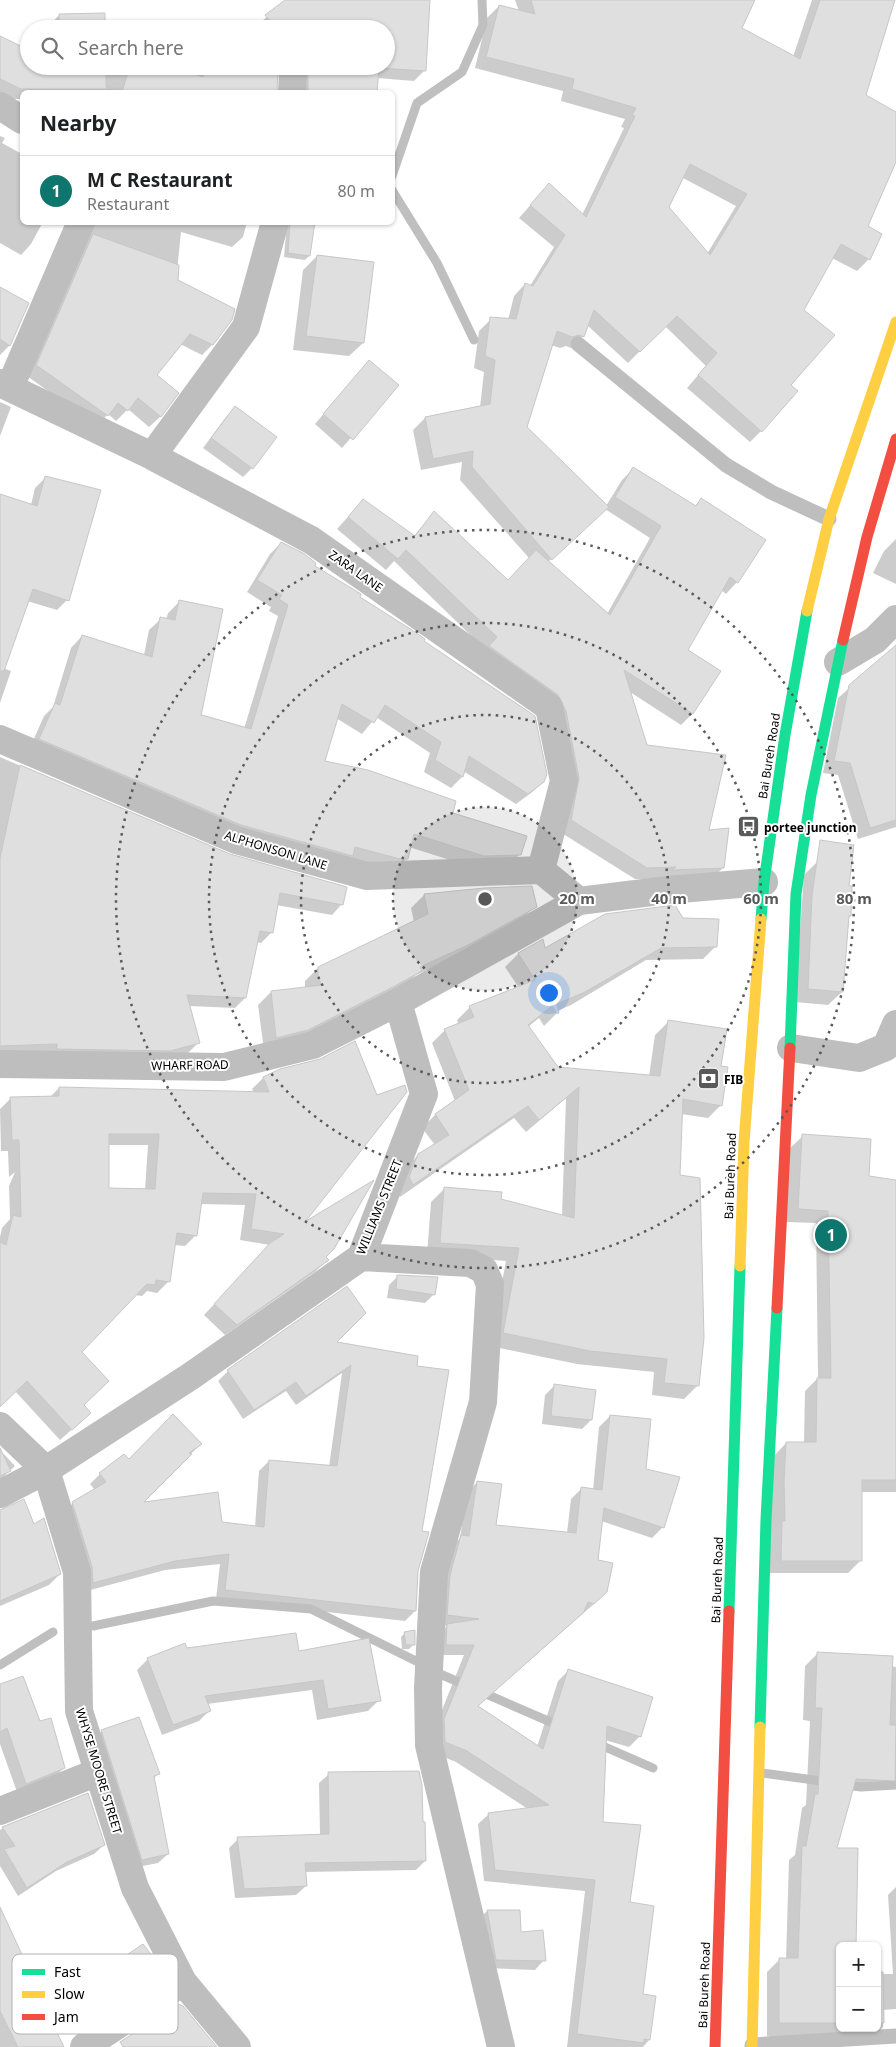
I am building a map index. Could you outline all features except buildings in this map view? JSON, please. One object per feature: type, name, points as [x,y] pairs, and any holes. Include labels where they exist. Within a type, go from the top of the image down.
[{"type":"highway","name":"Bai Bureh Road","points":[[715,2047],[744,1142],[764,882],[802,635],[829,519],[896,322]]},
{"type":"highway","points":[[752,2046],[766,1520],[791,1048],[796,894],[811,795],[838,662],[867,537],[896,439]]},
{"type":"street","points":[[0,106],[20,119]]},
{"type":"street","points":[[5,385],[80,225]]},
{"type":"street","points":[[152,456],[246,327],[274,225]]},
{"type":"street","name":"ZARA LANE","points":[[5,385],[152,456],[311,540],[549,706],[564,781],[541,870]]},
{"type":"street","points":[[838,662],[875,640],[896,619]]},
{"type":"street","name":"ALPHONSON LANE","points":[[0,739],[236,840],[367,876],[541,870]]},
{"type":"street","points":[[541,870],[579,902]]},
{"type":"street","points":[[398,1002],[579,902],[668,890],[764,882]]},
{"type":"street","name":"WHARF ROAD","points":[[0,1064],[224,1067],[313,1045],[398,1002]]},
{"type":"street","name":"WILLIAMS STREET","points":[[0,1494],[46,1470],[191,1376],[361,1257],[424,1094],[398,1002]]},
{"type":"street","points":[[791,1048],[859,1058],[886,1047],[896,1024]]},
{"type":"street","points":[[361,1257],[470,1263],[484,1270],[490,1284],[483,1402],[434,1572],[428,1688],[429,1745],[501,2047]]},
{"type":"street","name":"WHYSE MOORE STREET","points":[[0,1426],[46,1470],[77,1572],[79,1711],[135,1888],[169,1954]]},
{"type":"street","points":[[0,1811],[98,1772]]},
{"type":"street","name":"WHYSE MOORE STREET","points":[[178,1972],[183,1982],[237,2047]]},
{"type":"street","points":[[178,1985],[183,1982]]},
{"type":"street","points":[[84,2047],[104,2034]]},
{"type":"lane","points":[[578,344],[726,465],[772,492],[829,519]]},
{"type":"lane","points":[[752,2046],[896,2036]]},
{"type":"waterway","points":[[395,167],[417,103],[462,72],[483,25],[482,0]]},
{"type":"waterway","points":[[395,195],[437,263],[474,340]]},
{"type":"waterway","points":[[93,1626],[213,1601],[311,1609],[418,1662]]},
{"type":"waterway","points":[[0,1665],[53,1632]]},
{"type":"waterway","points":[[440,1674],[562,1727]]},
{"type":"waterway","points":[[596,1743],[653,1768]]},
{"type":"waterway","points":[[762,1773],[829,1782]]},
{"type":"waterway","points":[[844,1785],[861,1787],[896,1785]]},
{"type":"traffic: fast","points":[[761,919],[764,882],[785,735],[807,611]]},
{"type":"traffic: fast","points":[[790,1048],[796,894],[811,795],[843,640]]},
{"type":"traffic: fast","points":[[729,1611],[740,1266]]},
{"type":"traffic: fast","points":[[760,1727],[766,1520],[777,1308]]},
{"type":"traffic: slow","points":[[807,611],[829,519],[896,322]]},
{"type":"traffic: slow","points":[[740,1266],[744,1142],[761,919]]},
{"type":"traffic: slow","points":[[752,2047],[760,1727]]},
{"type":"traffic: jam","points":[[843,640],[867,537],[896,439]]},
{"type":"traffic: jam","points":[[777,1308],[790,1048]]},
{"type":"traffic: jam","points":[[715,2047],[729,1611]]},
{"type":"place","name":"portee junction","points":[[748,827]]},
{"type":"place","name":"FIB","points":[[708,1079]]},
{"type":"place","name":"M C Restaurant","points":[[831,1235]]}]
